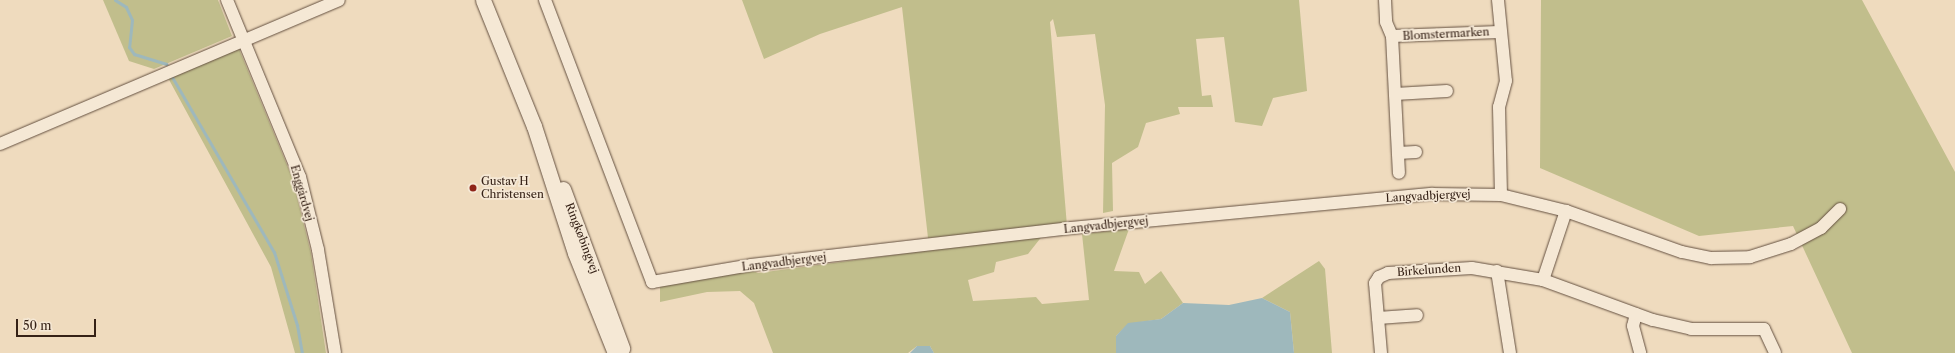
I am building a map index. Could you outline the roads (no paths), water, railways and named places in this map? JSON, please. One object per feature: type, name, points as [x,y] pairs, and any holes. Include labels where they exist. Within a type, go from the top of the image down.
[{"type":"street","name":"Enggårdvej","points":[[227,0],[300,178],[318,250],[335,353]]},
{"type":"street","points":[[0,144],[339,0]]},
{"type":"street","name":"Ringkøbingvej","points":[[484,0],[534,126],[574,216],[624,353]]},
{"type":"street","name":"Langvadbjergvej","points":[[545,0],[652,282],[752,265],[1071,228],[1432,194],[1502,195],[1566,211],[1682,252],[1711,258],[1750,257],[1791,244],[1821,228],[1840,209]]},
{"type":"street","name":"Blomstermarken","points":[[1385,0],[1386,22],[1392,36],[1399,173]]},
{"type":"street","name":"Blomstermarken","points":[[1498,0],[1499,32],[1506,81],[1499,107],[1502,195]]},
{"type":"street","name":"Blomstermarken","points":[[1392,36],[1499,32]]},
{"type":"street","points":[[1395,94],[1447,91]]},
{"type":"street","name":"Ringkøbingvej","points":[[534,126],[575,253],[615,353]]},
{"type":"street","points":[[1398,153],[1416,152]]},
{"type":"street","points":[[1543,280],[1566,211]]},
{"type":"street","name":"Birkelunden","points":[[1381,353],[1375,283],[1388,272],[1468,268],[1497,271],[1543,280],[1636,314],[1691,329],[1764,329],[1775,353]]},
{"type":"street","points":[[1497,271],[1510,353]]},
{"type":"street","points":[[1636,314],[1633,326],[1640,353]]},
{"type":"street","points":[[1378,318],[1417,315]]},
{"type":"water","points":[[1262,298],[1290,312],[1294,353],[1116,353],[1116,336],[1128,323],[1161,319],[1183,303],[1229,305]]},
{"type":"water","points":[[917,346],[930,346],[934,353],[910,353]]},
{"type":"waterway","points":[[115,0],[126,7],[132,20],[129,47],[134,54],[166,64]]},
{"type":"waterway","points":[[172,77],[274,252],[297,325],[302,353]]},
{"type":"place","name":"Gustav H Christensen","points":[[473,188]]}]
